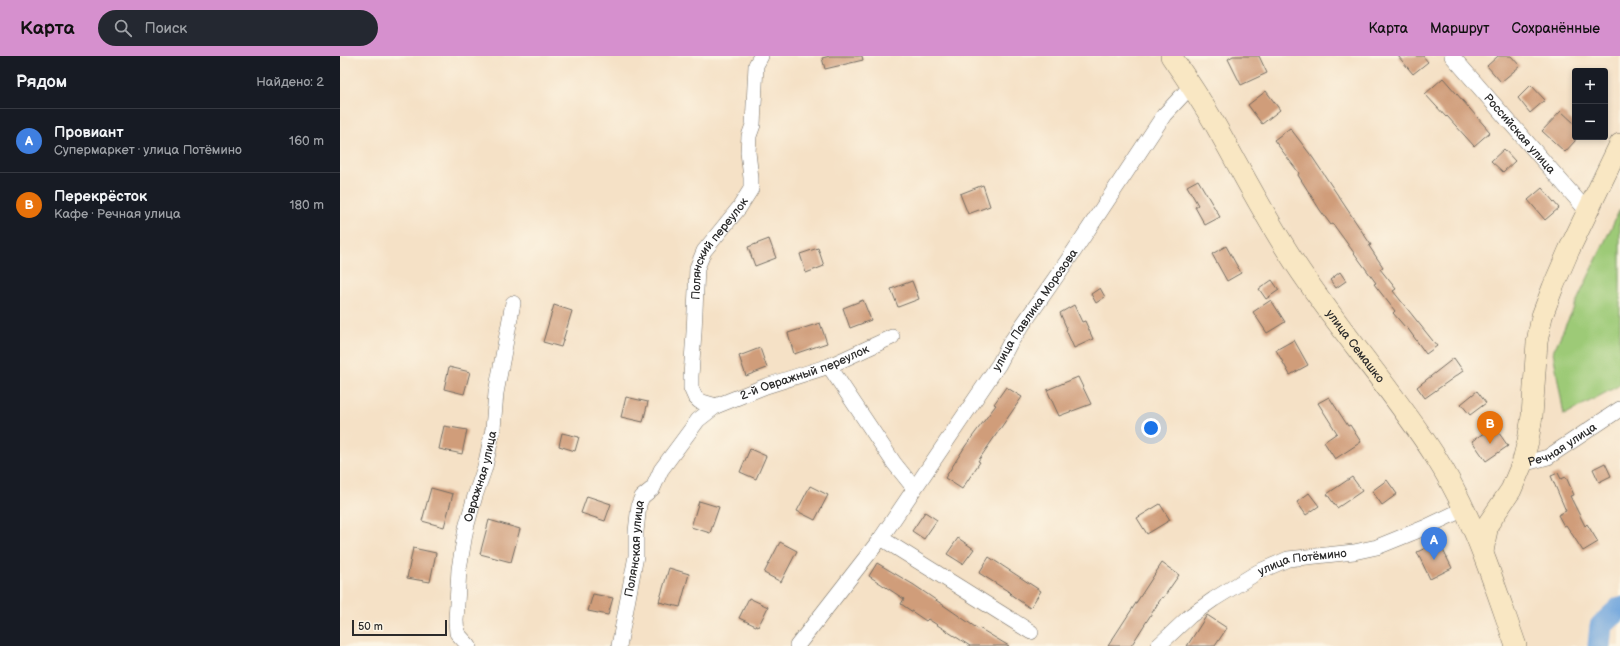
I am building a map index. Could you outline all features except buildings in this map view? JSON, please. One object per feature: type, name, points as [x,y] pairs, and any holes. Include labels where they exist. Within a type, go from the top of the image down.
[{"type":"main road","name":"улица Семашко","points":[[1171,56],[1215,125],[1295,263],[1436,457],[1464,509],[1483,552],[1516,646]]},
{"type":"main road","points":[[1483,552],[1488,524],[1511,490],[1522,464],[1528,441],[1532,416],[1537,342],[1542,316],[1556,279],[1620,144]]},
{"type":"main road","points":[[1464,509],[1496,513]]},
{"type":"street","name":"Полянский переулок","points":[[698,420],[698,407],[691,388],[697,268],[704,251],[739,208],[751,189],[752,178],[748,152],[748,136],[753,124],[756,65],[761,56]]},
{"type":"street","name":"Российская улица","points":[[1452,56],[1588,212]]},
{"type":"street","name":"улица Павлика Морозова","points":[[797,646],[881,538],[999,364],[1010,343],[1072,254],[1164,115],[1191,86]]},
{"type":"street","name":"Овражная улица","points":[[469,646],[457,633],[456,621],[459,569],[468,521],[485,467],[493,429],[496,393],[513,304]]},
{"type":"street","name":"2-й Овражный переулок","points":[[716,406],[766,386],[830,366],[892,337]]},
{"type":"street","points":[[830,366],[898,469],[914,488]]},
{"type":"street","points":[[695,397],[705,404],[716,406]]},
{"type":"street","name":"Полянская улица","points":[[619,646],[636,556],[636,532],[639,504],[642,497],[653,488],[661,470],[698,420],[716,406]]},
{"type":"street","name":"Речная улица","points":[[1522,464],[1548,457],[1620,409]]},
{"type":"street","name":"улица Потёмино","points":[[1158,646],[1190,616],[1214,599],[1258,572],[1288,559],[1354,552],[1377,547],[1424,528],[1464,509]]},
{"type":"street","points":[[881,538],[1031,632]]},
{"type":"green space","points":[[1620,209],[1620,385],[1564,415],[1553,352]]},
{"type":"waterway","points":[[1599,646],[1601,626],[1620,608]]},
{"type":"place","name":"Перекрёсток","points":[[1490,444]]},
{"type":"place","name":"Провиант","points":[[1434,560]]}]
